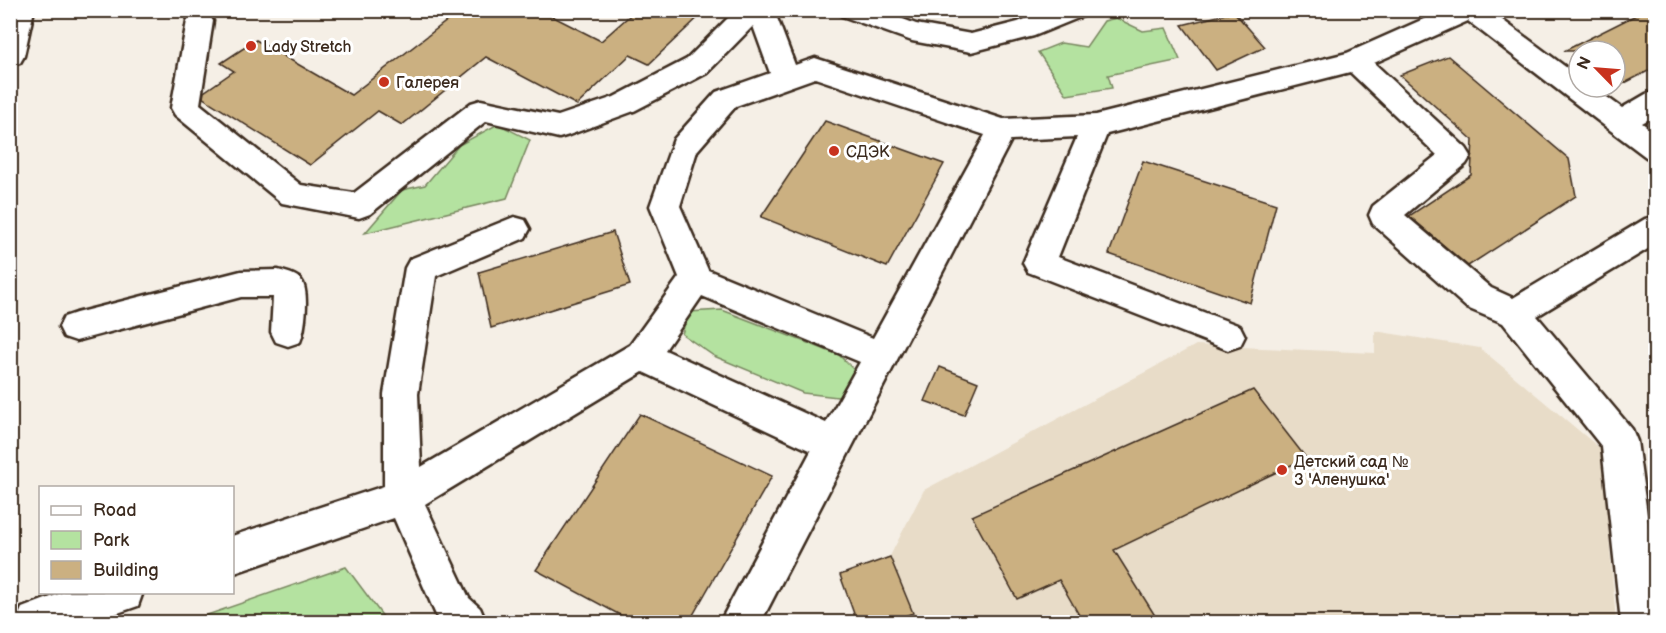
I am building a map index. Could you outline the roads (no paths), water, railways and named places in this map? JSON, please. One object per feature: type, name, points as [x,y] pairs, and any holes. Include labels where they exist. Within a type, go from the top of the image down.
[{"type":"street","points":[[10,56],[21,10]]},
{"type":"street","points":[[200,21],[185,108],[293,195],[359,206],[481,110],[559,127],[624,104],[697,66],[743,21],[749,10]]},
{"type":"street","points":[[761,10],[786,78]]},
{"type":"street","points":[[851,10],[912,32],[971,43],[1025,30],[1074,10]]},
{"type":"street","points":[[881,356],[696,279],[664,206],[684,147],[726,99],[815,68],[1002,130],[1096,126],[1355,61],[1469,10],[1656,149]]},
{"type":"street","points":[[1355,61],[1456,156],[1384,215],[1479,298],[1515,313],[1618,441],[1641,622]]},
{"type":"street","points":[[1620,123],[1656,101]]},
{"type":"street","points":[[1096,126],[1039,263],[1228,336]]},
{"type":"street","points":[[740,622],[1002,130]]},
{"type":"street","points":[[1515,313],[1656,228]]},
{"type":"street","points":[[466,622],[455,612],[403,497],[401,394],[421,268],[514,229]]},
{"type":"street","points":[[234,554],[403,497],[642,355],[696,279]]},
{"type":"street","points":[[76,327],[241,284],[278,283],[289,289],[288,332]]},
{"type":"street","points":[[642,355],[834,444]]},
{"type":"street","points":[[36,622],[118,594]]},
{"type":"place","name":"Lady Stretch","points":[[251,46]]},
{"type":"place","name":"Галерея","points":[[384,82]]},
{"type":"place","name":"СДЭК","points":[[834,151]]},
{"type":"place","name":"Детский сад № 3 'Аленушка'","points":[[1282,470]]}]
